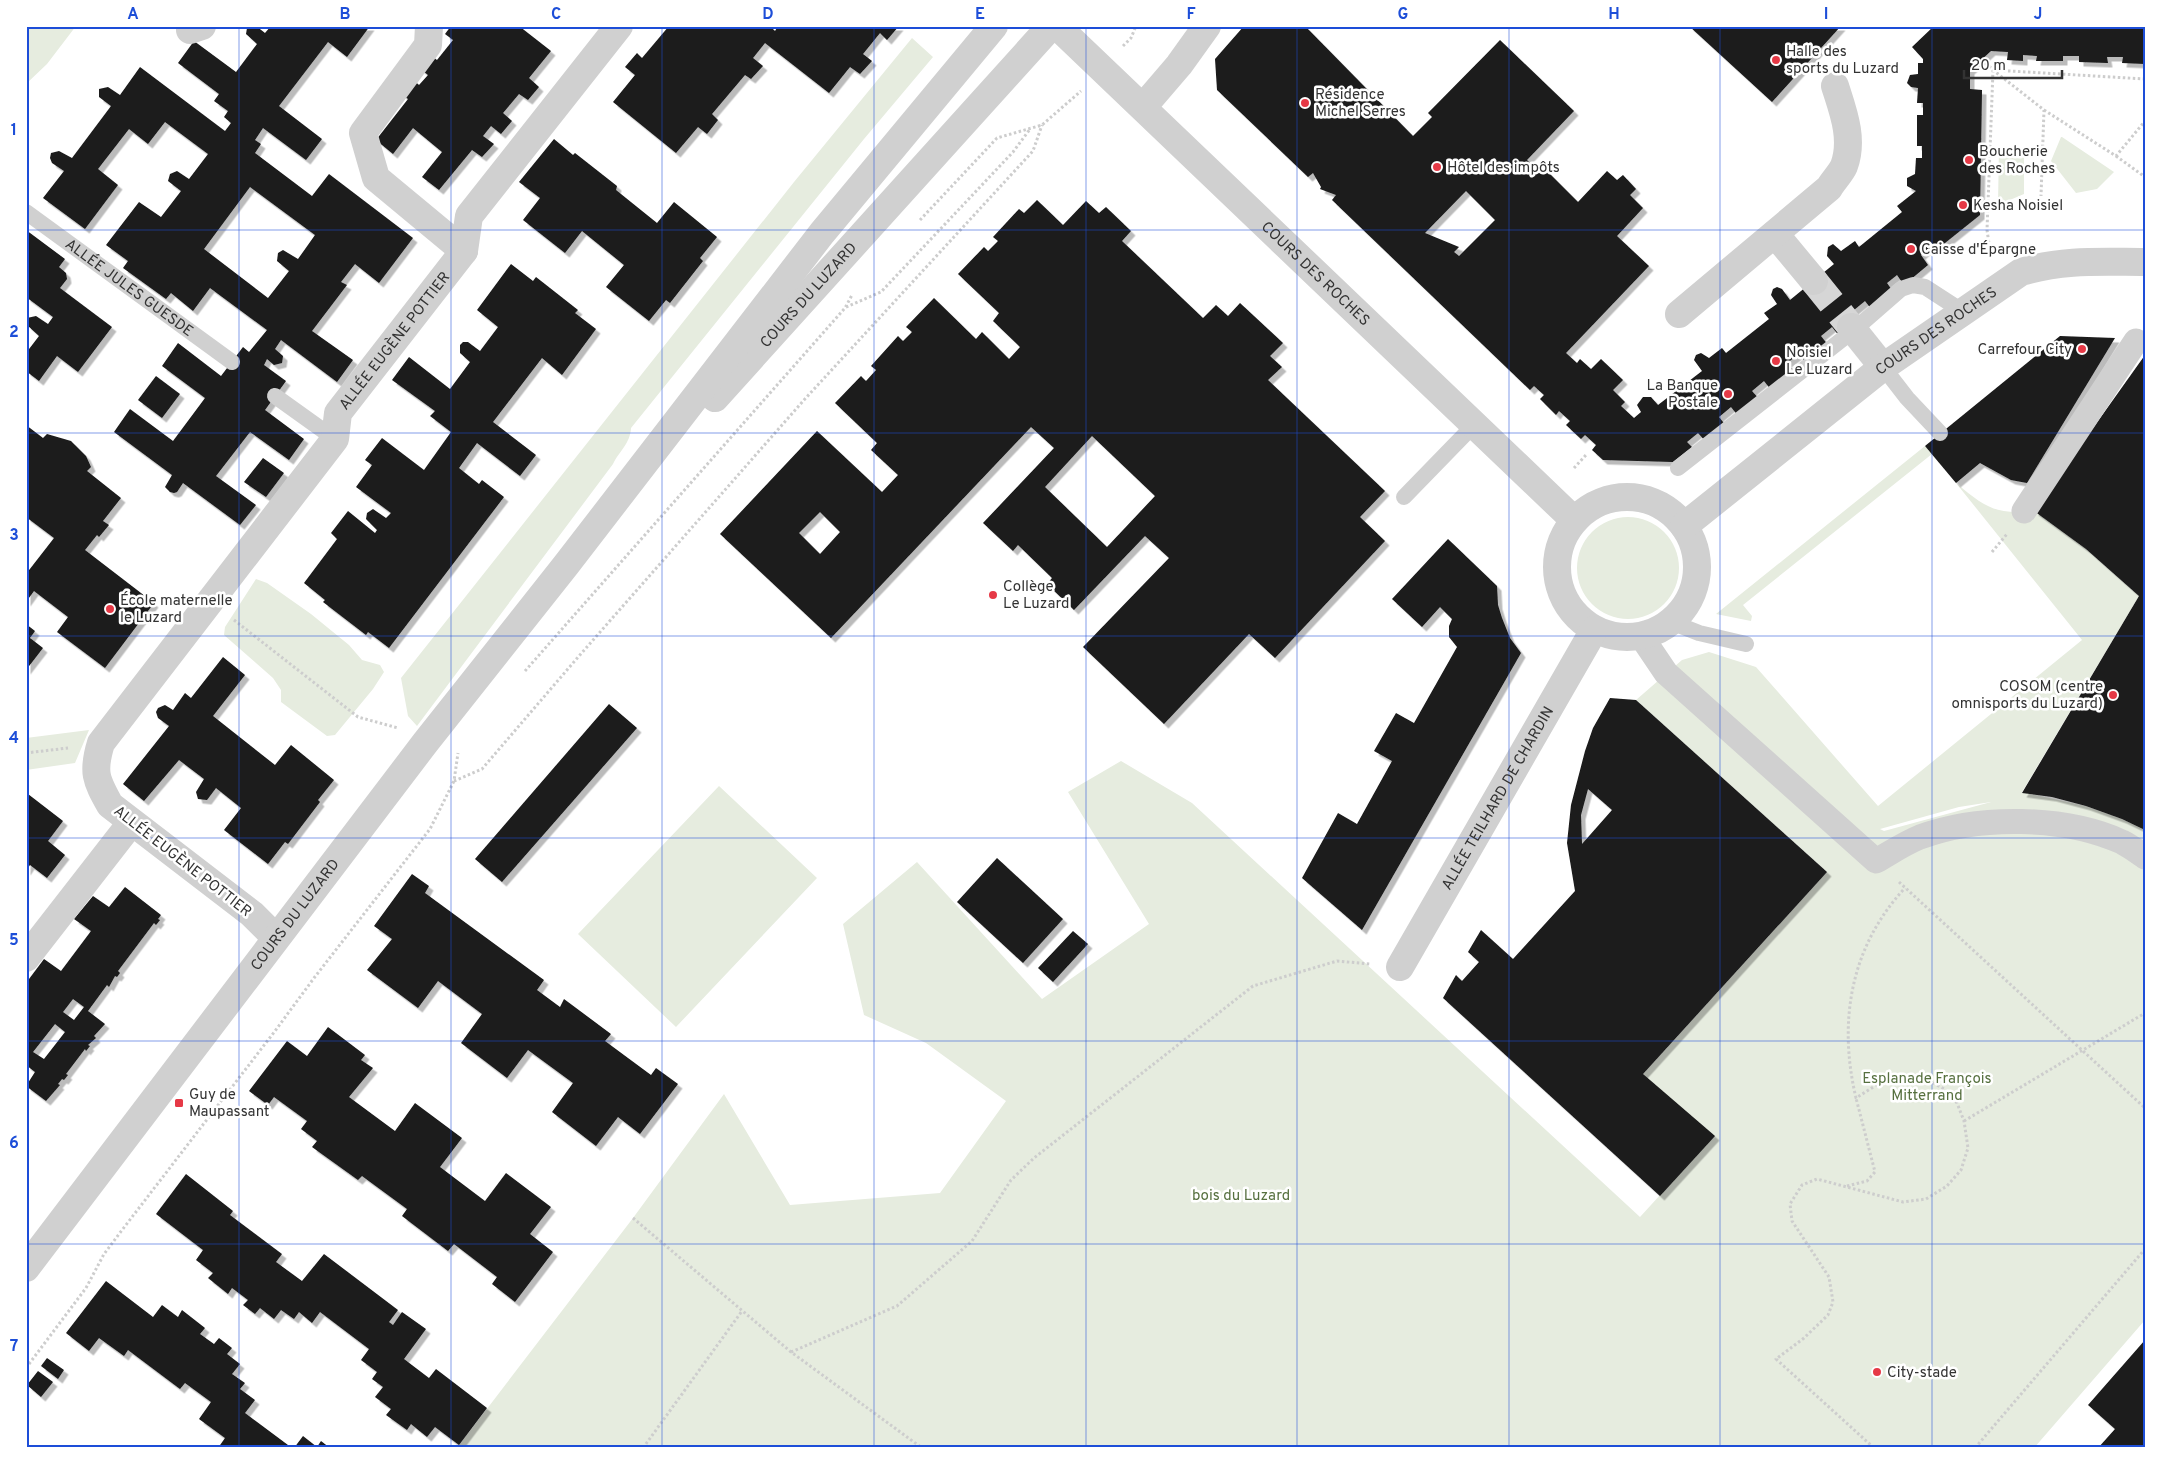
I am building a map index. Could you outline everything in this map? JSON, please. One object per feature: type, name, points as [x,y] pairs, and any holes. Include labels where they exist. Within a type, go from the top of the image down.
[{"type":"street","points":[[429,26],[428,45],[363,133],[376,178],[464,251]]},
{"type":"street","name":"ALLÉE EUGÈNE POTTIER","points":[[276,938],[252,914],[110,805],[97,783],[95,761],[101,744],[335,439],[338,413],[464,251],[469,216],[619,26]]},
{"type":"street","name":"COURS DU LUZARD","points":[[26,1268],[148,1110],[425,743],[566,565],[822,233],[994,26]]},
{"type":"street","name":"COURS DU LUZARD","points":[[566,565],[1051,26]]},
{"type":"street","name":"COURS DES ROCHES","points":[[1057,26],[1574,520]]},
{"type":"street","points":[[1143,107],[1179,65],[1207,26]]},
{"type":"street","points":[[1679,314],[1829,188],[1844,166],[1848,142],[1844,114],[1835,86]]},
{"type":"street","points":[[1775,234],[1814,281]]},
{"type":"street","name":"COURS DES ROCHES","points":[[1684,526],[1883,367],[2021,272],[2070,262],[2145,262]]},
{"type":"street","points":[[1852,328],[1883,367]]},
{"type":"street","points":[[2024,511],[2136,341]]},
{"type":"street","points":[[1631,497],[1657,504],[1670,511],[1684,526],[1694,547],[1697,570],[1693,593],[1681,613],[1662,628],[1640,636],[1617,637],[1594,630],[1578,618],[1564,600],[1557,580],[1557,559],[1563,538],[1574,520],[1590,507],[1610,499],[1631,497]]},
{"type":"street","name":"ALLÉE TEILHARD DE CHARDIN","points":[[1400,967],[1594,630]]},
{"type":"street","points":[[1640,636],[1666,673],[1876,861],[1919,838],[1968,825],[2014,821],[2067,825],[2123,842],[2145,857]]},
{"type":"street","points":[[26,958],[131,823]]},
{"type":"lane","name":"ALLÉE JULES GUESDE","points":[[26,212],[232,362]]},
{"type":"lane","points":[[1678,468],[1900,289],[1913,285],[1925,287],[1962,311]]},
{"type":"lane","points":[[1883,367],[1907,398],[1940,434]]},
{"type":"lane","points":[[275,396],[335,439]]},
{"type":"lane","points":[[1404,497],[1474,425]]},
{"type":"lane","points":[[1671,622],[1699,633],[1746,644]]},
{"type":"path","points":[[1982,58],[1993,70],[2044,110],[2145,177]]},
{"type":"path","points":[[1993,70],[2145,79]]},
{"type":"path","points":[[1987,230],[1993,70]]},
{"type":"path","points":[[2041,196],[2044,110]]},
{"type":"path","points":[[2116,156],[2145,121]]},
{"type":"path","points":[[454,781],[482,769],[804,400],[1033,152],[1042,125]]},
{"type":"path","points":[[845,308],[880,292],[1012,152],[1031,129],[997,138],[919,222]]},
{"type":"path","points":[[523,673],[845,308],[854,292]]},
{"type":"path","points":[[1574,468],[1586,455]]},
{"type":"path","points":[[210,602],[358,717],[403,730]]},
{"type":"path","points":[[26,753],[101,744]]},
{"type":"path","points":[[26,1368],[86,1288],[104,1254],[331,955],[430,829],[454,781],[459,748]]},
{"type":"path","points":[[1876,861],[2145,1108]]},
{"type":"path","points":[[1846,1186],[1867,1181],[1875,1172],[1850,1071],[1848,1033],[1852,983],[1862,952],[1889,905],[1905,888]]},
{"type":"path","points":[[791,1352],[897,1306],[972,1241],[1011,1180],[1034,1158],[1253,986],[1337,961],[1400,967]]},
{"type":"path","points":[[1964,1121],[2145,1013]]},
{"type":"path","points":[[1856,1098],[1878,1084],[1900,1078],[1926,1080],[1944,1089],[1957,1103],[1964,1121],[1968,1148],[1961,1170],[1947,1186],[1926,1199],[1903,1202],[1817,1179],[1802,1185],[1790,1204],[1792,1220],[1829,1277],[1833,1302],[1828,1315],[1804,1338],[1776,1359],[1874,1448]]},
{"type":"path","points":[[633,1218],[791,1352],[922,1448]]},
{"type":"path","points":[[1974,1448],[2145,1249]]},
{"type":"path","points":[[643,1448],[742,1311]]},
{"type":"green space","points":[[26,26],[76,26],[47,64],[26,84]]},
{"type":"green space","points":[[912,38],[933,57],[864,139],[631,428],[627,443],[613,464],[417,726],[408,716],[401,678],[794,182]]},
{"type":"green space","points":[[2061,137],[2114,172],[2097,189],[2076,193],[2051,161]]},
{"type":"green space","points":[[1999,146],[2024,154],[2024,194],[1998,205]]},
{"type":"green space","points":[[1925,446],[1932,454],[1743,605],[1752,616],[1751,621],[1716,614]]},
{"type":"green space","name":"bois du Luzard","points":[[1956,483],[1991,508],[2009,512],[2034,511],[2086,549],[2139,596],[2022,792],[2086,806],[2122,819],[2145,830],[2145,1320],[2034,1448],[457,1448],[633,1218],[724,1094],[790,1205],[940,1193],[1006,1101],[926,1043],[864,1015],[843,924],[917,862],[1042,999],[1149,924],[1068,792],[1121,761],[1192,803],[1640,1217],[1714,1136],[1643,1074],[1827,872],[1636,700],[1682,660],[1709,652],[1756,667],[1878,806],[2082,640]],"holes":[[[1991,802],[1884,831],[1880,829],[1959,807]]]},
{"type":"green space","points":[[1628,517],[1647,521],[1664,532],[1675,549],[1679,568],[1675,587],[1664,604],[1647,615],[1628,619],[1609,615],[1592,604],[1581,587],[1577,568],[1581,549],[1592,532],[1609,521]]},
{"type":"green space","points":[[256,579],[267,583],[311,614],[349,645],[362,660],[380,665],[384,672],[373,689],[335,735],[327,736],[281,702],[281,690],[273,678],[224,635],[225,627]]},
{"type":"green space","points":[[89,730],[75,763],[26,770],[26,738]]},
{"type":"green space","points":[[719,786],[817,878],[676,1027],[578,934]]},
{"type":"building","points":[[256,26],[265,33],[271,26],[370,26],[347,57],[328,42],[279,106],[322,139],[306,160],[263,128],[255,140],[261,144],[255,153],[312,196],[329,174],[413,238],[379,283],[355,264],[341,282],[347,285],[312,331],[353,360],[337,382],[281,340],[275,349],[283,356],[282,363],[274,365],[267,359],[264,365],[286,381],[265,410],[304,439],[289,460],[250,432],[216,476],[256,505],[240,525],[183,483],[177,492],[170,492],[165,487],[172,475],[114,432],[130,409],[173,441],[205,398],[162,366],[178,343],[221,376],[243,347],[249,352],[267,330],[210,288],[193,311],[171,293],[166,299],[123,268],[128,261],[106,245],[139,202],[161,217],[181,191],[168,181],[170,174],[177,171],[189,179],[208,154],[165,122],[148,144],[129,129],[98,169],[118,185],[85,229],[43,198],[64,171],[52,163],[51,153],[59,151],[72,158],[111,106],[99,97],[99,89],[108,87],[120,95],[140,67],[225,131],[231,123],[224,117],[228,111],[214,101],[219,94],[178,63],[194,41],[236,72],[257,44],[246,34],[247,28]],"holes":[[[250,187],[315,235],[298,259],[283,250],[278,253],[277,261],[289,271],[268,298],[204,249]]]},
{"type":"building","points":[[451,26],[464,26],[466,28],[467,26],[519,26],[551,51],[529,78],[539,87],[528,100],[519,94],[503,113],[512,121],[501,134],[491,126],[483,136],[494,144],[482,157],[472,150],[439,190],[422,177],[442,152],[413,128],[393,154],[376,140],[408,99],[399,92],[410,77],[419,85],[428,75],[418,67],[429,54],[437,60],[453,40],[445,34]]},
{"type":"building","points":[[669,26],[770,26],[775,31],[778,26],[899,26],[887,40],[880,33],[863,54],[872,61],[860,74],[850,67],[829,93],[765,43],[753,58],[763,66],[751,79],[745,75],[712,114],[718,120],[707,134],[698,127],[676,153],[613,102],[635,75],[625,67],[637,53],[642,58]]},
{"type":"building","points":[[1244,26],[1305,26],[1413,136],[1432,117],[1428,113],[1500,40],[1574,111],[1527,160],[1540,173],[1545,169],[1578,202],[1607,171],[1617,180],[1623,175],[1636,189],[1630,195],[1643,208],[1617,236],[1649,266],[1566,353],[1577,363],[1580,359],[1591,369],[1601,359],[1623,380],[1613,390],[1625,402],[1621,406],[1634,418],[1641,412],[1637,405],[1643,397],[1651,397],[1658,405],[1702,371],[1694,360],[1696,355],[1701,353],[1709,358],[1722,348],[1726,353],[1769,319],[1764,313],[1777,304],[1771,295],[1773,289],[1777,287],[1782,289],[1790,300],[1834,264],[1827,256],[1828,247],[1833,244],[1841,251],[1855,241],[1859,247],[1902,212],[1897,206],[1916,191],[1907,186],[1907,178],[1915,174],[1916,158],[1922,158],[1922,146],[1917,146],[1917,115],[1923,115],[1923,103],[1917,103],[1918,88],[1911,87],[1907,83],[1910,75],[1918,74],[1918,63],[1923,63],[1923,59],[1912,47],[1934,26],[2145,26],[2145,64],[2122,63],[2123,57],[2107,57],[2108,63],[2079,62],[2079,56],[2063,56],[2063,61],[2036,61],[2037,56],[2023,55],[2023,61],[2007,60],[2008,52],[1991,51],[1970,70],[1970,89],[1982,90],[1980,215],[1935,251],[1931,246],[1921,255],[1928,265],[1904,285],[1897,275],[1887,283],[1894,293],[1872,310],[1865,301],[1854,310],[1861,319],[1840,337],[1832,327],[1821,336],[1828,345],[1806,363],[1799,354],[1787,363],[1795,373],[1772,391],[1764,381],[1752,391],[1760,400],[1739,417],[1731,407],[1719,417],[1727,427],[1707,443],[1698,433],[1687,442],[1692,447],[1673,462],[1603,460],[1592,450],[1596,445],[1585,435],[1581,439],[1566,425],[1570,421],[1559,411],[1556,415],[1540,399],[1544,395],[1534,386],[1530,390],[1332,200],[1336,195],[1320,189],[1321,187],[1313,173],[1308,177],[1217,90],[1215,59]],"holes":[[[1466,191],[1495,220],[1459,256],[1454,252],[1459,247],[1425,233]]]},
{"type":"building","name":"Halle des sports du Luzard","points":[[1689,26],[1841,26],[1772,102]]},
{"type":"building","points":[[554,139],[617,186],[616,190],[657,223],[674,202],[717,237],[700,258],[703,261],[670,303],[666,300],[649,321],[606,287],[624,265],[582,231],[565,253],[523,220],[540,198],[519,182]]},
{"type":"building","points":[[1037,200],[1063,225],[1086,201],[1099,213],[1106,207],[1131,231],[1122,241],[1203,318],[1216,305],[1228,316],[1240,303],[1283,343],[1270,356],[1282,367],[1268,380],[1385,491],[1360,517],[1385,541],[1275,658],[1249,634],[1164,724],[1083,647],[1169,558],[1145,536],[1074,610],[1047,584],[1052,578],[1018,545],[1013,551],[983,523],[1054,448],[1031,427],[831,638],[720,534],[817,431],[882,492],[898,475],[871,450],[877,443],[835,403],[861,376],[866,381],[876,370],[871,366],[898,336],[903,341],[912,332],[906,327],[934,298],[976,339],[982,332],[1009,359],[1020,347],[993,321],[999,313],[958,274],[984,247],[988,251],[998,241],[993,237],[1019,209],[1024,213]],"holes":[[[1092,436],[1155,496],[1107,547],[1045,487]],[[820,512],[840,532],[820,554],[799,533]]]},
{"type":"building","points":[[26,230],[65,259],[59,267],[66,273],[67,279],[60,288],[112,327],[78,372],[57,356],[39,381],[26,371],[26,353],[39,336],[27,325],[27,318],[36,316],[48,324],[53,317],[26,297]]},
{"type":"building","points":[[511,264],[533,281],[536,277],[578,310],[575,313],[596,329],[562,375],[542,358],[493,422],[536,455],[520,476],[477,443],[459,468],[479,484],[482,480],[504,497],[389,648],[368,632],[366,635],[323,602],[325,600],[304,583],[337,539],[331,533],[348,511],[375,533],[377,530],[366,519],[367,513],[373,509],[386,518],[391,513],[356,487],[372,465],[365,460],[382,438],[424,470],[451,432],[430,416],[435,411],[392,380],[409,357],[450,389],[470,362],[460,353],[460,345],[463,342],[468,342],[480,351],[498,327],[477,310]]},
{"type":"building","points":[[2060,336],[2115,338],[2027,483],[2011,480],[1980,463],[1956,483],[1925,446]]},
{"type":"building","name":"COSOM (centre omnisports du Luzard)","points":[[2145,355],[2145,830],[2122,819],[2086,806],[2052,797],[2022,793],[2139,596],[2086,549],[2034,511]]},
{"type":"building","points":[[156,376],[180,394],[162,418],[138,400]]},
{"type":"building","points":[[26,425],[43,438],[47,434],[71,441],[86,456],[91,467],[87,471],[121,498],[103,521],[109,525],[99,537],[97,535],[85,550],[154,603],[105,668],[57,632],[68,617],[34,591],[26,602],[26,574],[54,538],[26,517]]},
{"type":"building","points":[[263,458],[284,473],[266,497],[244,482]]},
{"type":"building","points":[[1448,539],[1497,586],[1498,605],[1502,618],[1510,638],[1521,653],[1362,930],[1302,878],[1338,813],[1357,824],[1392,761],[1374,751],[1396,713],[1414,723],[1457,647],[1449,637],[1449,626],[1452,619],[1440,607],[1422,627],[1392,599]]},
{"type":"building","points":[[26,624],[35,631],[30,638],[43,648],[26,670]]},
{"type":"building","points":[[223,657],[245,675],[213,716],[275,765],[291,745],[334,780],[288,844],[285,842],[268,864],[224,830],[241,808],[216,788],[207,800],[198,799],[196,792],[204,779],[179,760],[144,801],[123,784],[169,726],[158,718],[156,712],[158,708],[165,705],[173,710],[185,693],[191,698]]},
{"type":"building","points":[[1610,698],[1636,700],[1827,872],[1643,1074],[1715,1136],[1660,1196],[1443,998],[1456,975],[1462,981],[1479,962],[1468,952],[1481,930],[1513,959],[1575,891],[1567,843],[1571,805],[1593,728]],"holes":[[[1588,789],[1612,810],[1582,844],[1581,815]]]},
{"type":"building","points":[[609,704],[637,728],[502,882],[475,859]]},
{"type":"building","points":[[28,794],[63,821],[48,841],[65,855],[47,878],[30,865],[26,871]]},
{"type":"building","points":[[997,858],[1063,919],[1023,963],[957,902]]},
{"type":"building","points":[[412,874],[429,886],[425,893],[544,980],[537,990],[560,1007],[564,999],[611,1034],[605,1041],[651,1075],[656,1068],[678,1084],[640,1134],[618,1117],[596,1146],[552,1112],[573,1083],[528,1050],[507,1078],[461,1043],[482,1014],[438,981],[418,1008],[367,970],[392,939],[374,926]]},
{"type":"building","points":[[125,887],[161,915],[158,919],[160,920],[156,925],[154,923],[118,971],[120,973],[117,977],[115,976],[109,987],[107,985],[88,1011],[105,1024],[94,1036],[96,1038],[88,1045],[90,1046],[86,1051],[85,1049],[66,1074],[68,1075],[64,1080],[62,1079],[58,1084],[60,1085],[46,1101],[26,1086],[35,1072],[26,1065],[26,983],[44,959],[61,971],[91,931],[74,919],[93,896],[109,907]],"holes":[[[73,999],[84,1007],[74,1020],[63,1012]],[[55,1024],[65,1032],[44,1059],[33,1052]]]},
{"type":"building","points":[[1073,931],[1088,944],[1053,982],[1038,968]]},
{"type":"building","points":[[328,1027],[365,1055],[361,1060],[373,1068],[349,1097],[395,1131],[415,1103],[462,1138],[440,1167],[485,1201],[506,1173],[551,1207],[530,1234],[553,1252],[515,1302],[492,1284],[497,1277],[454,1244],[448,1251],[402,1216],[407,1209],[362,1176],[358,1180],[312,1147],[317,1141],[301,1129],[307,1121],[274,1097],[268,1105],[249,1091],[287,1041],[307,1056]]},
{"type":"building","points":[[186,1174],[233,1211],[230,1215],[282,1254],[276,1262],[302,1281],[324,1254],[398,1310],[389,1322],[393,1325],[402,1312],[426,1329],[404,1359],[429,1378],[436,1369],[487,1408],[459,1445],[435,1427],[427,1437],[411,1424],[407,1430],[386,1415],[391,1409],[375,1397],[383,1387],[372,1379],[377,1372],[361,1360],[369,1349],[320,1312],[312,1323],[299,1312],[294,1319],[281,1310],[274,1319],[260,1308],[255,1314],[243,1305],[248,1300],[232,1288],[228,1294],[208,1278],[213,1273],[196,1260],[203,1250],[156,1214]]},
{"type":"building","points":[[106,1281],[153,1317],[162,1305],[178,1317],[182,1310],[205,1328],[200,1334],[214,1344],[219,1338],[232,1348],[227,1354],[240,1364],[232,1374],[245,1383],[240,1389],[255,1400],[245,1413],[292,1448],[218,1448],[225,1438],[199,1419],[211,1402],[185,1383],[180,1389],[128,1350],[124,1356],[99,1338],[89,1351],[66,1333]]},
{"type":"building","points":[[2145,1340],[2145,1448],[2098,1448],[2115,1429],[2088,1405]]},
{"type":"building","points":[[47,1358],[64,1370],[58,1379],[41,1366]]},
{"type":"building","points":[[38,1371],[53,1382],[41,1397],[27,1385]]},
{"type":"building","points":[[303,1436],[317,1447],[321,1441],[330,1448],[294,1448]]},
{"type":"tunnel","points":[[1814,281],[1851,327]]},
{"type":"place","name":"Halle des sports du Luzard","points":[[1776,60]]},
{"type":"place","name":"Résidence Michel Serres","points":[[1305,103]]},
{"type":"place","name":"Boucherie des Roches","points":[[1969,160]]},
{"type":"place","name":"Hôtel des impôts","points":[[1437,167]]},
{"type":"place","name":"Kesha Noisiel","points":[[1963,205]]},
{"type":"place","name":"Caisse d'Épargne","points":[[1911,249]]},
{"type":"place","name":"Carrefour City","points":[[2082,349]]},
{"type":"place","name":"Noisiel Le Luzard","points":[[1776,361]]},
{"type":"place","name":"La Banque Postale","points":[[1728,394]]},
{"type":"place","name":"Collège Le Luzard","points":[[993,595]]},
{"type":"place","name":"École maternelle le Luzard","points":[[110,609]]},
{"type":"place","name":"COSOM (centre omnisports du Luzard)","points":[[2113,695]]},
{"type":"place","name":"Guy de Maupassant","points":[[179,1103]]},
{"type":"place","name":"City-stade","points":[[1877,1372]]},
{"type":"park label","name":"Esplanade François Mitterrand","points":[[1927,1086]]}]
